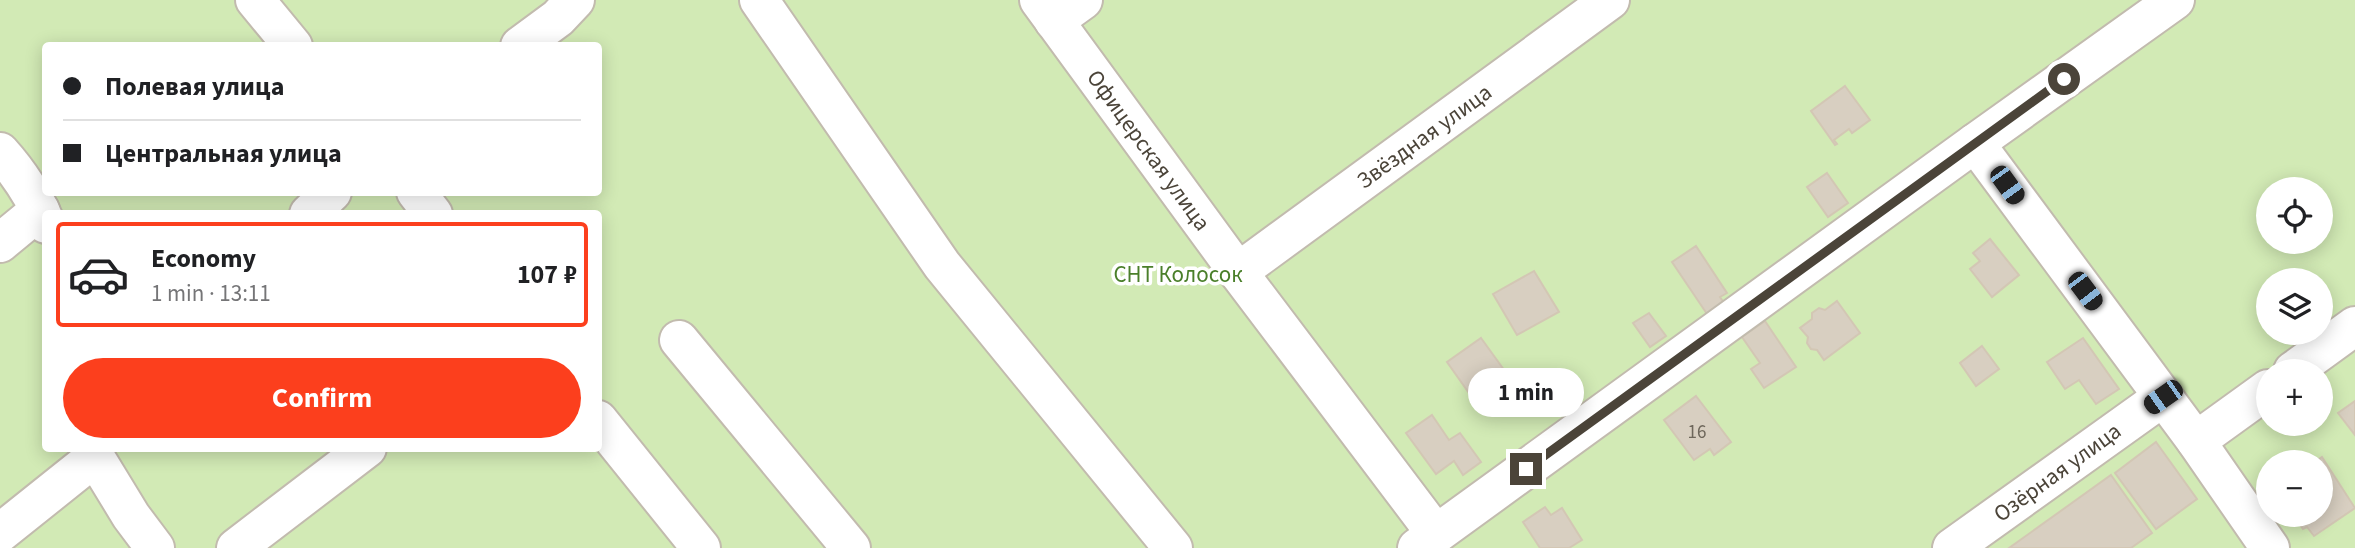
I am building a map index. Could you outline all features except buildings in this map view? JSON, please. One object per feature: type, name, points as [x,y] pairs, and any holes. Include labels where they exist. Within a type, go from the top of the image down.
[{"type":"street","points":[[255,0],[290,42]]},
{"type":"street","points":[[525,42],[558,18],[575,0]]},
{"type":"street","points":[[759,0],[942,265],[1173,548]]},
{"type":"street","name":"Звёздная улица","points":[[1238,272],[1609,0]]},
{"type":"street","points":[[1427,541],[2175,0]]},
{"type":"street","name":"Офицерская улица","points":[[1059,7],[1238,272],[1427,541]]},
{"type":"street","points":[[1975,143],[2196,442],[2270,548]]},
{"type":"street","points":[[0,152],[16,169],[42,215]]},
{"type":"street","points":[[313,210],[328,196]]},
{"type":"street","points":[[419,196],[430,210]]},
{"type":"street","points":[[0,243],[42,218]]},
{"type":"street","points":[[2310,359],[2355,326]]},
{"type":"street","points":[[679,340],[850,548]]},
{"type":"street","name":"Озёрная улица","points":[[1951,548],[2163,397]]},
{"type":"street","points":[[2196,442],[2256,398]]},
{"type":"street","points":[[602,425],[701,548]]},
{"type":"street","points":[[0,533],[95,452],[131,516],[155,548]]},
{"type":"street","points":[[236,548],[362,452]]},
{"type":"green space","name":"СНТ Колосок","points":[[0,0],[2355,0],[2355,548],[0,548]]},
{"type":"route","points":[[1526,469],[2064,79]]}]
